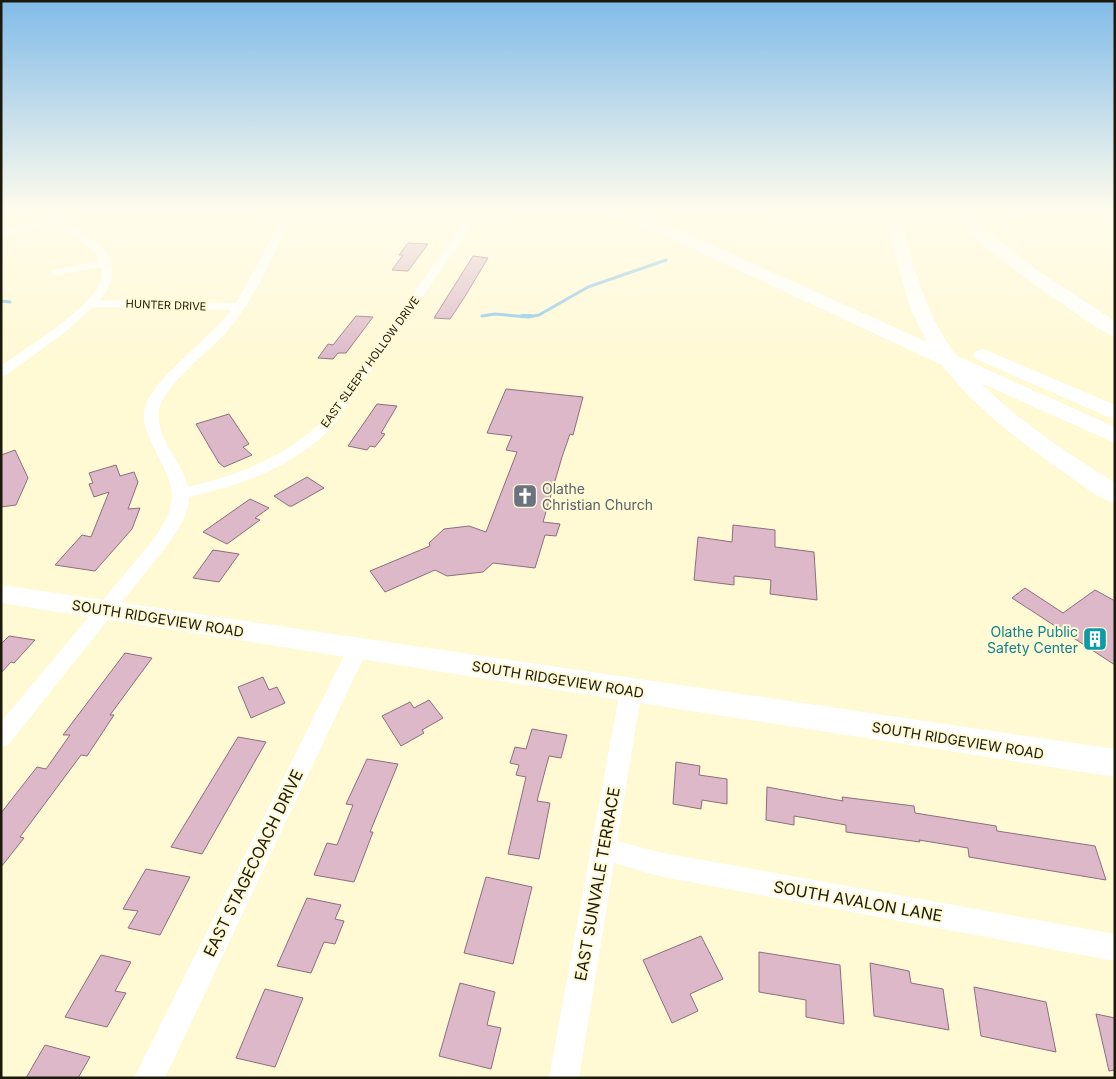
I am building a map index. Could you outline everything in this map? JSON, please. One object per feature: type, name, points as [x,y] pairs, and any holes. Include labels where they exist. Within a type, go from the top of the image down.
[{"type":"highway","points":[[731,261],[1115,436]]},
{"type":"highway","points":[[770,261],[1115,413]]},
{"type":"highway","points":[[905,261],[917,304],[925,322],[946,355],[965,378],[1013,423],[1044,447],[1115,495]]},
{"type":"highway","points":[[1015,261],[1115,330]]},
{"type":"main road","name":"SOUTH RIDGEVIEW ROAD","points":[[1,594],[1115,763]]},
{"type":"street","points":[[1,738],[159,544],[176,518],[181,506],[179,480],[155,432],[151,418],[155,399],[222,330],[251,290],[266,261]]},
{"type":"street","name":"EAST SLEEPY HOLLOW DRIVE","points":[[180,494],[256,473],[293,455],[307,444],[325,426],[441,261]]},
{"type":"street","points":[[1,372],[92,303],[108,277],[105,263],[56,272]]},
{"type":"street","name":"HUNTER DRIVE","points":[[92,303],[240,307]]},
{"type":"street","name":"EAST STAGECOACH DRIVE","points":[[149,1078],[358,648]]},
{"type":"street","name":"EAST SUNVALE TERRACE","points":[[564,1078],[631,690]]},
{"type":"street","name":"SOUTH AVALON LANE","points":[[603,849],[658,864],[1115,948]]},
{"type":"building","points":[[398,261],[415,261],[408,271],[392,270]]},
{"type":"building","points":[[470,261],[486,261],[450,319],[434,318]]},
{"type":"building","points":[[356,316],[373,317],[346,353],[338,353],[333,359],[318,358],[328,344],[333,345]]},
{"type":"building","name":"Olathe Christian Church","points":[[506,389],[583,397],[573,435],[570,434],[562,457],[543,522],[560,524],[556,536],[545,535],[535,568],[493,563],[483,572],[447,576],[435,570],[385,592],[370,571],[430,546],[429,543],[444,529],[469,526],[486,532],[517,452],[506,450],[512,436],[487,433]]},
{"type":"building","points":[[377,404],[397,406],[381,433],[385,434],[375,447],[370,446],[367,450],[348,446]]},
{"type":"building","points":[[229,414],[249,444],[243,447],[252,455],[224,467],[219,463],[196,424]]},
{"type":"building","points":[[15,450],[28,478],[16,505],[1,507],[1,455]]},
{"type":"building","points":[[116,465],[120,476],[134,472],[138,482],[128,509],[140,508],[132,529],[95,571],[55,565],[82,535],[91,537],[109,492],[94,497],[89,484],[93,483],[89,473]]},
{"type":"building","points":[[307,477],[324,488],[292,506],[274,496]]},
{"type":"building","points":[[250,499],[269,508],[255,518],[260,520],[227,544],[203,532]]},
{"type":"building","points":[[733,525],[775,530],[775,547],[814,552],[817,600],[770,594],[771,580],[734,576],[734,585],[694,580],[698,537],[732,542]]},
{"type":"building","points":[[213,550],[239,554],[219,582],[193,578]]},
{"type":"building","name":"Olathe Public Safety Center","points":[[1025,588],[1063,613],[1095,590],[1115,601],[1115,665],[1012,598]]},
{"type":"building","points":[[9,636],[35,640],[14,663],[11,662],[1,673],[1,644]]},
{"type":"building","points":[[125,653],[152,658],[110,715],[114,715],[87,756],[81,755],[20,837],[24,838],[1,867],[1,813],[37,767],[46,769],[70,735],[63,735]]},
{"type":"building","points":[[263,677],[269,690],[277,687],[285,703],[251,718],[238,687]]},
{"type":"building","points":[[429,700],[443,718],[422,730],[424,733],[401,746],[382,716],[410,702],[414,708]]},
{"type":"building","points":[[532,729],[567,735],[561,758],[549,756],[537,801],[550,803],[539,859],[508,854],[526,777],[516,775],[519,765],[510,763],[515,747],[526,749]]},
{"type":"building","points":[[238,737],[266,742],[202,854],[171,847]]},
{"type":"building","points":[[367,759],[398,764],[370,832],[373,832],[354,882],[314,875],[327,843],[337,845],[353,805],[346,804]]},
{"type":"building","points":[[676,762],[700,766],[699,775],[727,779],[727,804],[702,800],[701,809],[673,804]]},
{"type":"building","points":[[767,787],[843,801],[842,797],[914,806],[915,813],[996,826],[997,831],[1095,846],[1106,880],[969,857],[968,848],[919,840],[920,842],[846,832],[846,825],[794,816],[794,825],[766,820]]},
{"type":"building","points":[[146,869],[190,877],[160,935],[128,928],[138,911],[123,909]]},
{"type":"building","points":[[486,877],[532,887],[513,964],[464,953]]},
{"type":"building","points":[[307,898],[341,905],[335,919],[344,921],[335,944],[324,942],[311,973],[277,966]]},
{"type":"building","points":[[701,936],[723,979],[690,994],[698,1011],[672,1023],[643,960]]},
{"type":"building","points":[[759,952],[840,965],[844,1024],[806,1017],[806,1000],[759,992]]},
{"type":"building","points":[[101,955],[131,962],[115,991],[126,993],[107,1027],[65,1017]]},
{"type":"building","points":[[870,963],[909,971],[911,983],[943,989],[949,1030],[874,1016]]},
{"type":"building","points":[[460,983],[495,992],[487,1025],[501,1028],[491,1069],[439,1056]]},
{"type":"building","points":[[974,987],[1046,1002],[1056,1052],[981,1036]]},
{"type":"building","points":[[265,989],[303,998],[275,1067],[236,1058]]},
{"type":"building","points":[[1096,1014],[1115,1018],[1115,1070],[1109,1071]]},
{"type":"building","points":[[45,1045],[90,1057],[78,1078],[26,1078]]},
{"type":"waterway","points":[[482,316],[495,314],[528,317],[539,315],[588,287],[662,261]]},
{"type":"waterway","points":[[1,301],[10,302]]},
{"type":"waterway","points":[[522,316],[531,316]]},
{"type":"place","name":"Olathe Christian Church","points":[[525,496]]},
{"type":"place","name":"Olathe Public Safety Center","points":[[1095,639]]}]
